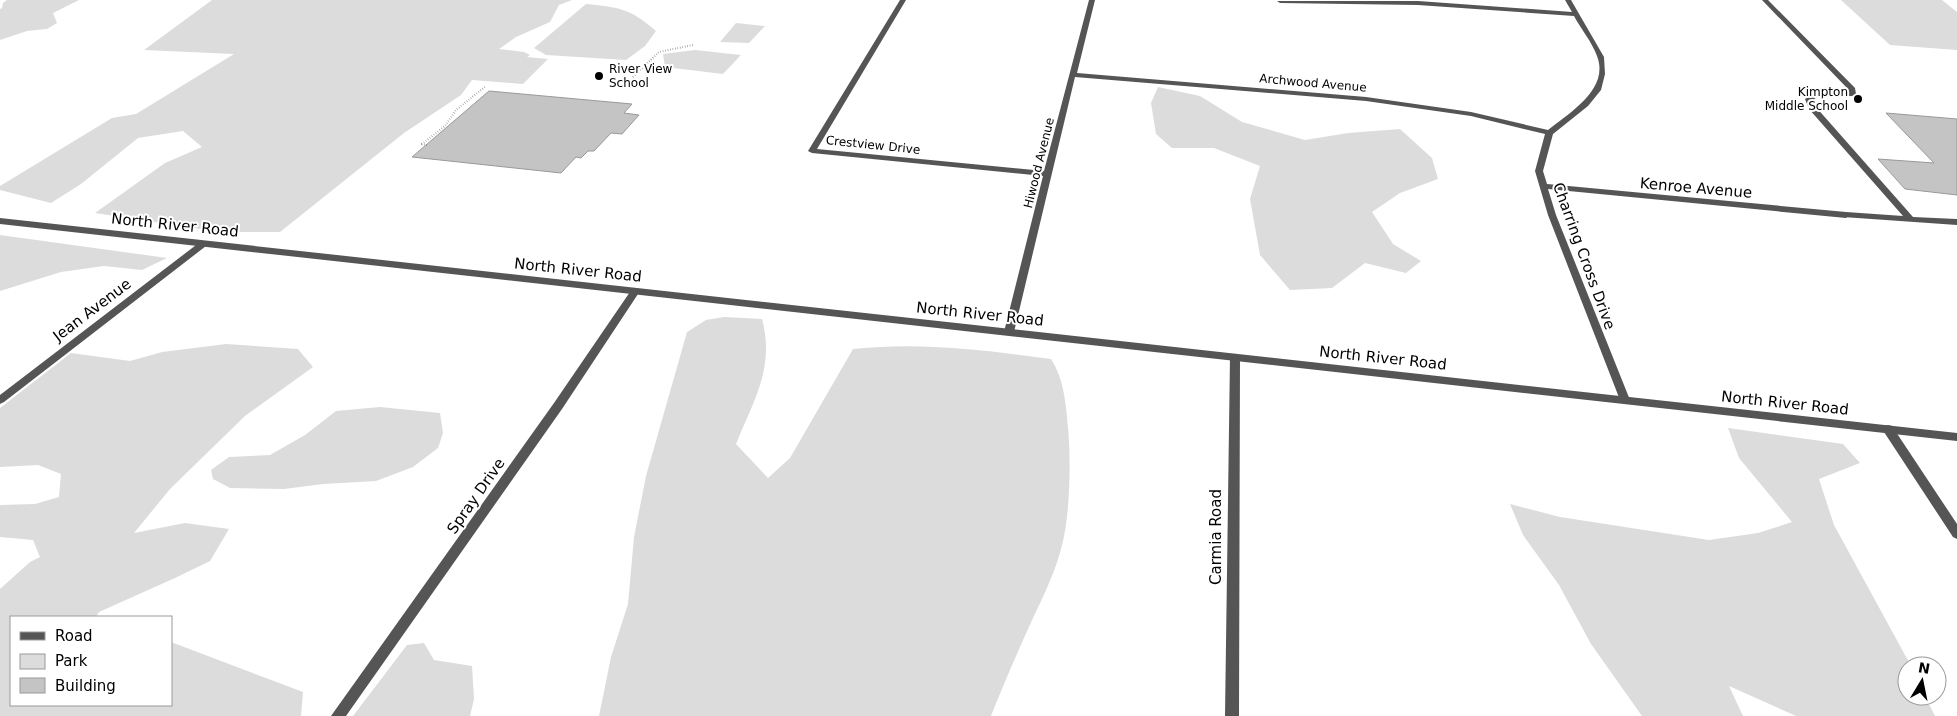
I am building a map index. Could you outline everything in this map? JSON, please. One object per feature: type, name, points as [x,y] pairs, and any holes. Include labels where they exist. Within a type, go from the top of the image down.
[{"type":"street","name":"Crestview Drive","points":[[903,0],[812,151],[1047,174]]},
{"type":"street","name":"Hiwood Avenue","points":[[1009,332],[1092,0]]},
{"type":"street","points":[[1548,133],[1585,104],[1597,90],[1602,74],[1601,57],[1568,0]]},
{"type":"street","points":[[1765,0],[1851,88],[1852,94],[1816,95],[1809,99],[1812,107],[1910,220]]},
{"type":"street","points":[[1280,1],[1418,3],[1576,14]]},
{"type":"street","name":"Archwood Avenue","points":[[1073,75],[1366,99],[1472,114],[1548,133]]},
{"type":"street","name":"Charring Cross Drive","points":[[1548,133],[1539,171],[1543,186],[1552,215],[1625,400]]},
{"type":"street","name":"Kenroe Avenue","points":[[1543,186],[1846,215],[1957,222]]},
{"type":"street","name":"North River Road","points":[[0,221],[1957,437]]},
{"type":"street","name":"Jean Avenue","points":[[0,400],[203,244]]},
{"type":"street","name":"Spray Drive","points":[[338,716],[553,414],[635,291]]},
{"type":"street","name":"Carmia Road","points":[[1232,716],[1235,357]]},
{"type":"street","points":[[1888,429],[1957,534]]},
{"type":"path","points":[[633,78],[659,52],[693,45]]},
{"type":"path","points":[[427,145],[422,144],[445,126],[456,110],[486,86]]},
{"type":"green space","points":[[7,0],[79,0],[53,13],[57,23],[47,29],[27,31],[0,40],[0,9]]},
{"type":"green space","points":[[212,0],[572,0],[559,5],[550,22],[516,37],[499,49],[524,52],[530,55],[527,57],[548,59],[523,84],[472,80],[461,95],[404,133],[280,232],[220,232],[95,213],[165,163],[202,147],[183,131],[138,138],[81,184],[51,203],[0,190],[0,186],[112,118],[136,114],[234,54],[144,50]]},
{"type":"green space","points":[[1841,0],[1942,0],[1957,12],[1957,50],[1890,45]]},
{"type":"green space","points":[[586,4],[624,10],[639,18],[656,31],[645,46],[626,60],[546,55],[534,48]]},
{"type":"green space","points":[[736,23],[765,26],[749,43],[720,42]]},
{"type":"green space","points":[[695,50],[741,55],[723,74],[665,67],[663,54]]},
{"type":"green space","points":[[1158,87],[1200,96],[1242,122],[1305,140],[1348,133],[1400,129],[1432,158],[1438,179],[1400,193],[1372,212],[1393,244],[1421,261],[1406,273],[1365,263],[1332,288],[1290,290],[1260,255],[1250,199],[1260,166],[1214,148],[1172,148],[1156,134],[1151,103]]},
{"type":"green space","points":[[0,235],[167,258],[142,270],[104,266],[61,272],[0,291]]},
{"type":"green space","points":[[724,317],[762,319],[766,353],[761,383],[736,444],[768,478],[790,458],[853,349],[903,346],[952,348],[1051,359],[1062,383],[1068,428],[1069,485],[1065,529],[1050,580],[991,716],[599,716],[611,657],[628,604],[634,537],[646,476],[687,332],[706,320]]},
{"type":"green space","points":[[226,344],[298,349],[313,367],[245,416],[170,489],[134,533],[185,523],[229,529],[210,561],[99,612],[97,616],[10,616],[10,706],[172,706],[172,642],[303,692],[301,716],[0,716],[0,589],[30,562],[40,557],[33,540],[0,537],[0,505],[35,504],[59,497],[61,474],[38,465],[0,467],[0,408],[71,353],[130,361],[162,352]]},
{"type":"green space","points":[[380,407],[440,413],[443,433],[438,448],[413,467],[376,481],[323,484],[284,489],[230,488],[213,479],[211,470],[229,457],[270,455],[305,435],[336,411]]},
{"type":"green space","points":[[1728,428],[1843,444],[1860,463],[1819,479],[1834,525],[1906,656],[1897,656],[1897,706],[1930,706],[1935,716],[1796,716],[1729,686],[1743,716],[1642,716],[1591,644],[1559,585],[1523,535],[1510,504],[1560,517],[1709,540],[1758,533],[1792,522],[1739,458]]},
{"type":"green space","points":[[424,643],[434,660],[472,666],[474,699],[470,716],[353,716],[407,645]]},
{"type":"building","points":[[489,91],[632,104],[624,113],[639,115],[622,134],[611,133],[594,151],[588,151],[581,158],[576,157],[561,173],[412,157]]},
{"type":"building","points":[[1886,113],[1957,119],[1957,195],[1905,189],[1878,159],[1934,163]]},
{"type":"place","name":"River View School","points":[[599,76]]},
{"type":"place","name":"Kimpton Middle School","points":[[1858,99]]}]
